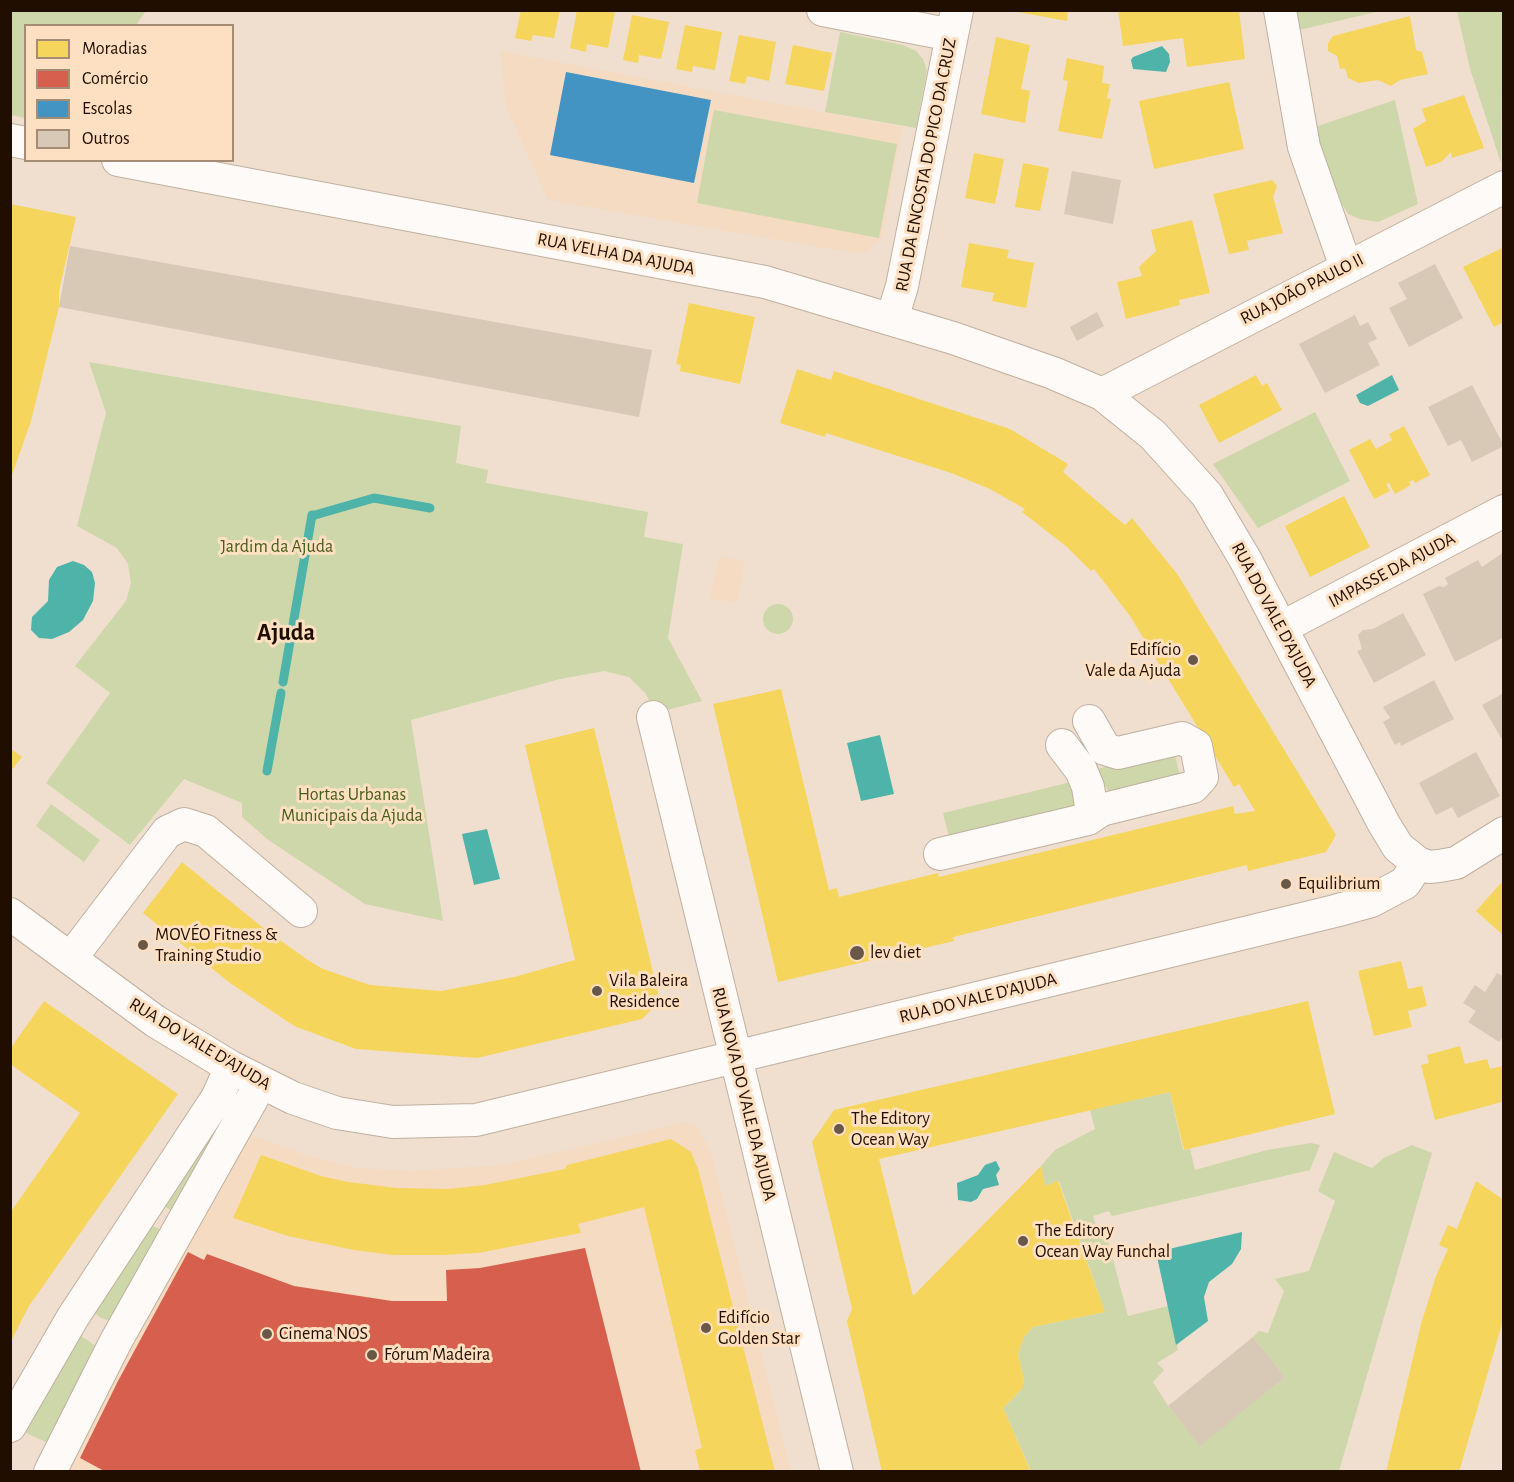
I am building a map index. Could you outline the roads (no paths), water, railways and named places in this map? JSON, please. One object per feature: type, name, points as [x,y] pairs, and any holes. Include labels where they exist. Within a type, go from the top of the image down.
[{"type":"street","points":[[823,10],[954,23]]},
{"type":"street","points":[[1280,10],[1304,147],[1346,267]]},
{"type":"street","name":"RUA DA ENCOSTA DO PICO DA CRUZ","points":[[892,319],[902,286],[954,23]]},
{"type":"street","name":"RUA VELHA DA AJUDA","points":[[129,162],[595,249],[796,301],[892,319],[1053,373],[1102,394]]},
{"type":"street","name":"RUA JOÃO PAULO II","points":[[1102,394],[1503,187]]},
{"type":"street","name":"RUA DO VALE D'AJUDA","points":[[10,914],[155,1021],[231,1067],[293,1098],[337,1113],[393,1122],[476,1120],[1335,912],[1371,901],[1405,883],[1418,863],[1398,847],[1383,824],[1281,628],[1207,495],[1153,435],[1102,394]]},
{"type":"street","name":"IMPASSE DA AJUDA","points":[[1281,628],[1503,511]]},
{"type":"street","name":"RUA NOVA DO VALE DA AJUDA","points":[[653,717],[837,1472]]},
{"type":"street","points":[[940,854],[1088,819],[1101,810],[1193,787],[1202,777],[1196,746],[1182,738],[1118,753],[1105,749],[1089,721]]},
{"type":"street","points":[[1062,745],[1081,770],[1088,787],[1091,806],[1088,819]]},
{"type":"street","points":[[71,958],[167,832],[184,824],[206,831],[301,912]]},
{"type":"street","points":[[1418,863],[1429,867],[1456,863],[1503,833]]},
{"type":"street","points":[[10,1426],[73,1317],[143,1208],[218,1098],[231,1067]]},
{"type":"street","points":[[50,1472],[117,1341],[261,1083]]},
{"type":"street","points":[[143,1208],[180,1229]]},
{"type":"street","points":[[73,1317],[117,1341]]},
{"type":"water","points":[[1162,46],[1169,54],[1170,62],[1166,72],[1133,69],[1131,60],[1133,57]]},
{"type":"water","points":[[1392,375],[1399,390],[1368,406],[1360,403],[1356,395]]},
{"type":"water","points":[[73,561],[84,565],[92,572],[95,583],[93,601],[83,620],[69,632],[52,639],[39,638],[31,630],[32,617],[48,601],[49,580],[57,567]]},
{"type":"water","points":[[880,735],[894,794],[861,801],[847,743]]},
{"type":"water","points":[[487,829],[500,879],[474,885],[462,834]]},
{"type":"water","points":[[996,1161],[1000,1169],[996,1175],[999,1185],[983,1189],[977,1199],[971,1202],[958,1200],[957,1183],[978,1175],[985,1165]]},
{"type":"water","points":[[1242,1232],[1241,1249],[1232,1264],[1209,1282],[1204,1297],[1208,1321],[1176,1345],[1156,1252]]},
{"type":"waterway","points":[[315,515],[374,498],[430,508]]},
{"type":"waterway","points":[[283,682],[312,515]]},
{"type":"waterway","points":[[267,771],[281,693]]},
{"type":"place","name":"Edifício Vale da Ajuda","points":[[1193,660]]},
{"type":"place","name":"Equilibrium","points":[[1286,884]]},
{"type":"place","name":"MOVÉO Fitness & Training Studio","points":[[143,945]]},
{"type":"place","name":"lev diet","points":[[857,953]]},
{"type":"place","name":"Vila Baleira Residence","points":[[597,991]]},
{"type":"place","name":"The Editory Ocean Way","points":[[839,1129]]},
{"type":"place","name":"The Editory Ocean Way Funchal","points":[[1023,1241]]},
{"type":"place","name":"Edifício Golden Star","points":[[706,1328]]},
{"type":"place","name":"Cinema NOS","points":[[267,1334]]},
{"type":"place","name":"Fórum Madeira","points":[[372,1355]]},
{"type":"district","name":"Ajuda","points":[[286,633]]},
{"type":"park label","name":"Jardim da Ajuda","points":[[277,547]]},
{"type":"park label","name":"Hortas Urbanas Municipais da Ajuda","points":[[352,805]]}]
